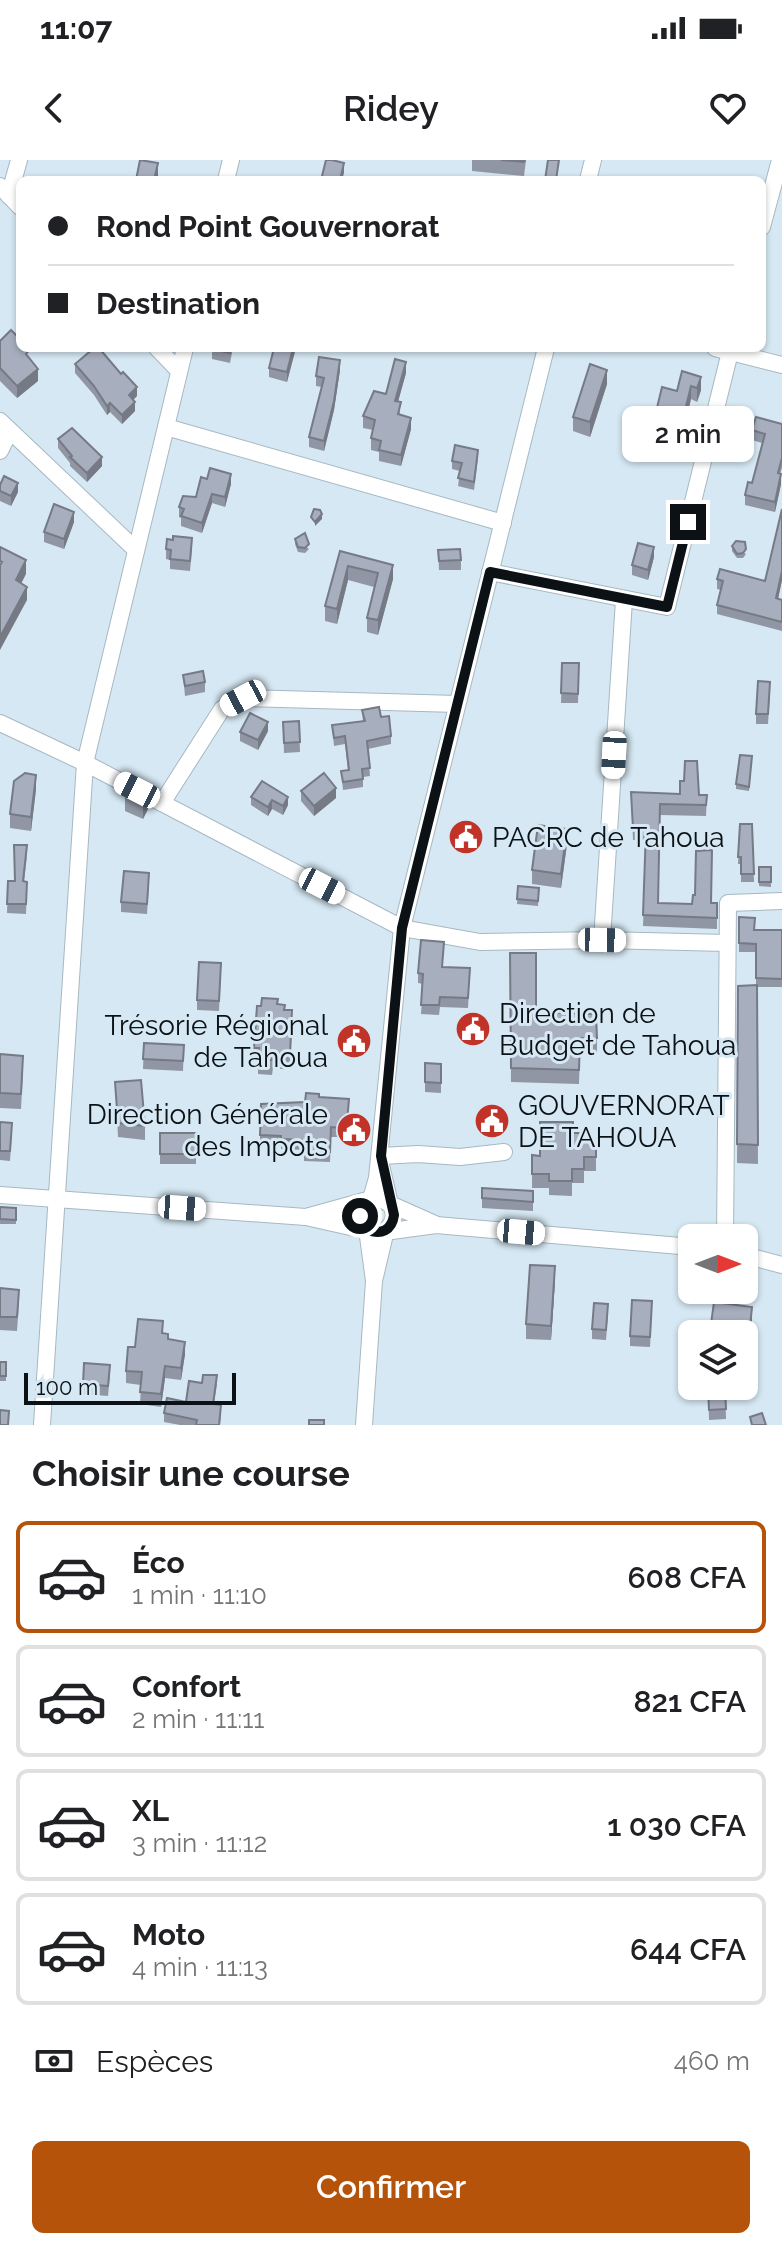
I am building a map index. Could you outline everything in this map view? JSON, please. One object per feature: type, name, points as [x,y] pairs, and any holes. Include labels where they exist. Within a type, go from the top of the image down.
[{"type":"street","points":[[10,196],[19,160]]},
{"type":"street","points":[[766,212],[780,160]]},
{"type":"street","points":[[161,352],[179,371]]},
{"type":"street","points":[[42,1425],[85,763],[184,352]]},
{"type":"street","points":[[374,1281],[367,1229],[360,1216],[362,1206],[371,1199],[381,1156],[402,928],[545,352]]},
{"type":"street","points":[[490,572],[667,607],[724,352]]},
{"type":"street","points":[[736,352],[782,365]]},
{"type":"street","points":[[5,426],[136,550]]},
{"type":"street","points":[[0,451],[5,426]]},
{"type":"street","points":[[166,427],[503,523]]},
{"type":"street","points":[[602,940],[624,600]]},
{"type":"street","points":[[162,803],[222,709],[243,698],[457,704]]},
{"type":"street","points":[[0,723],[85,763],[402,928],[480,942],[602,940],[727,943]]},
{"type":"street","points":[[725,1224],[728,903],[782,901]]},
{"type":"street","points":[[381,1156],[418,1154],[460,1157],[504,1152]]},
{"type":"street","points":[[364,1425],[374,1281],[386,1230],[391,1226],[394,1215],[381,1156]]},
{"type":"street","points":[[0,1195],[306,1217],[377,1233],[436,1225],[678,1246]]},
{"type":"street","points":[[306,1217],[379,1198],[436,1225]]},
{"type":"street","points":[[758,1259],[782,1265]]},
{"type":"building","points":[[140,160],[158,163],[155,176],[137,176]]},
{"type":"building","points":[[326,160],[344,163],[341,176],[322,176]]},
{"type":"building","points":[[548,160],[559,160],[557,176],[546,176]]},
{"type":"building","points":[[11,330],[16,335],[16,352],[28,352],[26,354],[38,369],[17,386],[0,368],[0,341]]},
{"type":"building","points":[[89,352],[102,352],[137,387],[129,395],[135,402],[122,415],[110,403],[107,406],[75,364]]},
{"type":"building","points":[[273,352],[292,352],[287,372],[269,368]]},
{"type":"building","points":[[319,357],[340,360],[324,441],[309,437],[324,378],[316,376]]},
{"type":"building","points":[[395,359],[406,362],[395,401],[401,402],[398,414],[411,418],[401,455],[379,450],[381,441],[371,438],[375,420],[363,416],[374,391],[386,394]]},
{"type":"building","points":[[590,364],[607,370],[590,422],[573,417]]},
{"type":"building","points":[[682,371],[701,377],[697,388],[691,386],[676,447],[649,441],[662,387],[677,391]]},
{"type":"building","points":[[756,417],[782,424],[782,458],[778,473],[781,474],[775,502],[745,495],[748,482],[752,483],[765,434],[752,430]]},
{"type":"building","points":[[72,428],[102,457],[87,473],[70,457],[58,439]]},
{"type":"building","points":[[455,445],[478,450],[474,482],[458,478],[462,463],[452,461]]},
{"type":"building","points":[[210,468],[231,474],[225,497],[212,494],[202,523],[181,516],[184,509],[179,507],[183,496],[196,497],[201,477],[207,479]]},
{"type":"building","points":[[4,476],[18,483],[11,496],[0,491]]},
{"type":"building","points":[[54,504],[74,512],[64,539],[44,532]]},
{"type":"building","points":[[314,509],[322,514],[315,522],[311,517]]},
{"type":"building","points":[[782,509],[782,571],[776,598],[782,600],[782,622],[717,605],[723,581],[717,579],[720,569],[765,581]]},
{"type":"building","points":[[305,533],[309,544],[305,548],[298,547],[295,539]]},
{"type":"building","points":[[173,536],[192,538],[190,561],[170,559],[171,550],[166,549],[167,539],[173,540]]},
{"type":"building","points":[[736,541],[745,542],[743,553],[737,554],[732,546]]},
{"type":"building","points":[[638,543],[654,547],[648,570],[632,565]]},
{"type":"building","points":[[0,547],[26,560],[16,580],[27,587],[0,637],[2,562]]},
{"type":"building","points":[[460,549],[461,560],[439,561],[438,550]]},
{"type":"building","points":[[340,551],[393,565],[378,620],[367,618],[378,573],[348,566],[337,609],[325,606]]},
{"type":"building","points":[[562,663],[579,663],[578,694],[561,693]]},
{"type":"building","points":[[203,671],[205,682],[185,686],[183,675]]},
{"type":"building","points":[[758,681],[770,682],[768,714],[756,714]]},
{"type":"building","points":[[379,707],[381,717],[389,716],[391,736],[367,741],[370,768],[362,769],[363,779],[343,782],[341,771],[349,770],[345,736],[334,738],[332,725],[365,721],[362,710]]},
{"type":"building","points":[[250,713],[268,722],[258,740],[240,732]]},
{"type":"building","points":[[299,721],[300,742],[284,743],[283,722]]},
{"type":"building","points":[[740,755],[752,756],[749,787],[736,784]]},
{"type":"building","points":[[685,761],[697,761],[699,795],[707,795],[706,805],[660,804],[658,903],[692,904],[696,851],[712,850],[711,903],[717,903],[717,918],[643,915],[646,829],[633,829],[631,792],[680,794]]},
{"type":"building","points":[[25,773],[36,775],[31,817],[10,814],[14,781]]},
{"type":"building","points":[[324,773],[336,788],[314,806],[301,791]]},
{"type":"building","points":[[262,781],[288,797],[283,806],[272,800],[268,807],[251,797]]},
{"type":"building","points":[[130,782],[148,790],[143,800],[125,792]]},
{"type":"building","points":[[740,824],[752,824],[754,874],[741,874],[741,857],[738,857]]},
{"type":"building","points":[[538,825],[567,829],[561,874],[532,870]]},
{"type":"building","points":[[14,845],[27,845],[23,881],[27,882],[26,904],[7,904],[8,881],[15,881]]},
{"type":"building","points":[[759,867],[771,867],[771,882],[759,882]]},
{"type":"building","points":[[124,871],[149,873],[147,904],[121,902]]},
{"type":"building","points":[[518,886],[539,888],[538,901],[517,899]]},
{"type":"building","points":[[739,917],[755,918],[754,930],[782,930],[782,979],[756,978],[756,944],[739,943]]},
{"type":"building","points":[[421,940],[444,942],[442,967],[470,968],[468,998],[440,997],[439,1005],[421,1005],[423,974],[418,973]]},
{"type":"building","points":[[510,953],[536,953],[536,1012],[596,1014],[597,1038],[580,1038],[579,1070],[511,1068]]},
{"type":"building","points":[[199,962],[221,963],[219,1001],[197,1000]]},
{"type":"building","points":[[757,985],[758,1145],[737,1144],[738,986]]},
{"type":"building","points":[[262,998],[278,999],[277,1004],[285,1005],[284,1010],[292,1010],[290,1055],[273,1054],[272,1060],[258,1060],[259,1048],[254,1048],[257,1006],[261,1006]]},
{"type":"building","points":[[144,1043],[184,1045],[183,1061],[143,1059]]},
{"type":"building","points":[[0,1054],[23,1056],[21,1094],[0,1093]]},
{"type":"building","points":[[425,1063],[441,1064],[441,1083],[425,1082]]},
{"type":"building","points":[[141,1080],[145,1126],[118,1123],[115,1082]]},
{"type":"building","points":[[306,1093],[349,1099],[347,1122],[343,1122],[343,1128],[331,1127],[330,1152],[304,1152],[304,1140],[260,1135],[261,1104],[305,1102]]},
{"type":"building","points":[[0,1122],[12,1123],[10,1151],[0,1151]]},
{"type":"building","points":[[540,1122],[573,1122],[573,1133],[584,1133],[584,1140],[596,1140],[596,1157],[584,1157],[584,1169],[572,1169],[572,1181],[549,1181],[549,1174],[532,1174],[532,1155],[540,1156]]},
{"type":"building","points":[[160,1133],[196,1133],[196,1154],[160,1154]]},
{"type":"building","points":[[482,1188],[533,1191],[533,1202],[482,1198]]},
{"type":"building","points":[[0,1207],[16,1208],[16,1220],[0,1219]]},
{"type":"building","points":[[530,1265],[555,1266],[551,1326],[526,1324]]},
{"type":"building","points":[[0,1288],[19,1290],[17,1317],[0,1317]]},
{"type":"building","points":[[632,1300],[652,1301],[650,1337],[630,1336]]},
{"type":"building","points":[[594,1303],[608,1304],[606,1330],[592,1329]]},
{"type":"building","points":[[714,1304],[752,1307],[751,1320],[712,1320]]},
{"type":"building","points":[[138,1319],[163,1321],[162,1333],[168,1334],[168,1339],[185,1342],[181,1368],[165,1366],[161,1394],[140,1392],[142,1372],[126,1371],[128,1347],[135,1347]]},
{"type":"building","points":[[0,1362],[6,1362],[6,1376],[0,1376]]},
{"type":"building","points":[[84,1363],[110,1365],[108,1386],[83,1384]]},
{"type":"building","points":[[203,1375],[217,1375],[213,1404],[221,1405],[219,1425],[196,1425],[197,1420],[164,1413],[167,1398],[186,1402],[189,1381],[202,1383]]},
{"type":"building","points":[[709,1400],[726,1400],[726,1409],[709,1410]]},
{"type":"building","points":[[0,1410],[9,1411],[8,1425],[0,1425]]},
{"type":"building","points":[[762,1413],[766,1425],[752,1425],[750,1417]]},
{"type":"building","points":[[309,1420],[324,1420],[324,1425],[309,1425]]},
{"type":"place","name":"PACRC de Tahoua","points":[[466,837]]},
{"type":"place","name":"Direction de Budget de Tahoua","points":[[473,1029]]},
{"type":"place","name":"Trésorie Régional de Tahoua","points":[[354,1041]]},
{"type":"place","name":"GOUVERNORAT DE TAHOUA","points":[[492,1121]]},
{"type":"place","name":"Direction Générale des Impots","points":[[354,1130]]},
{"type":"route","points":[[360,1216],[363,1226],[377,1233],[391,1226],[393,1220],[381,1156],[402,928],[490,572],[667,607],[688,522]]}]
